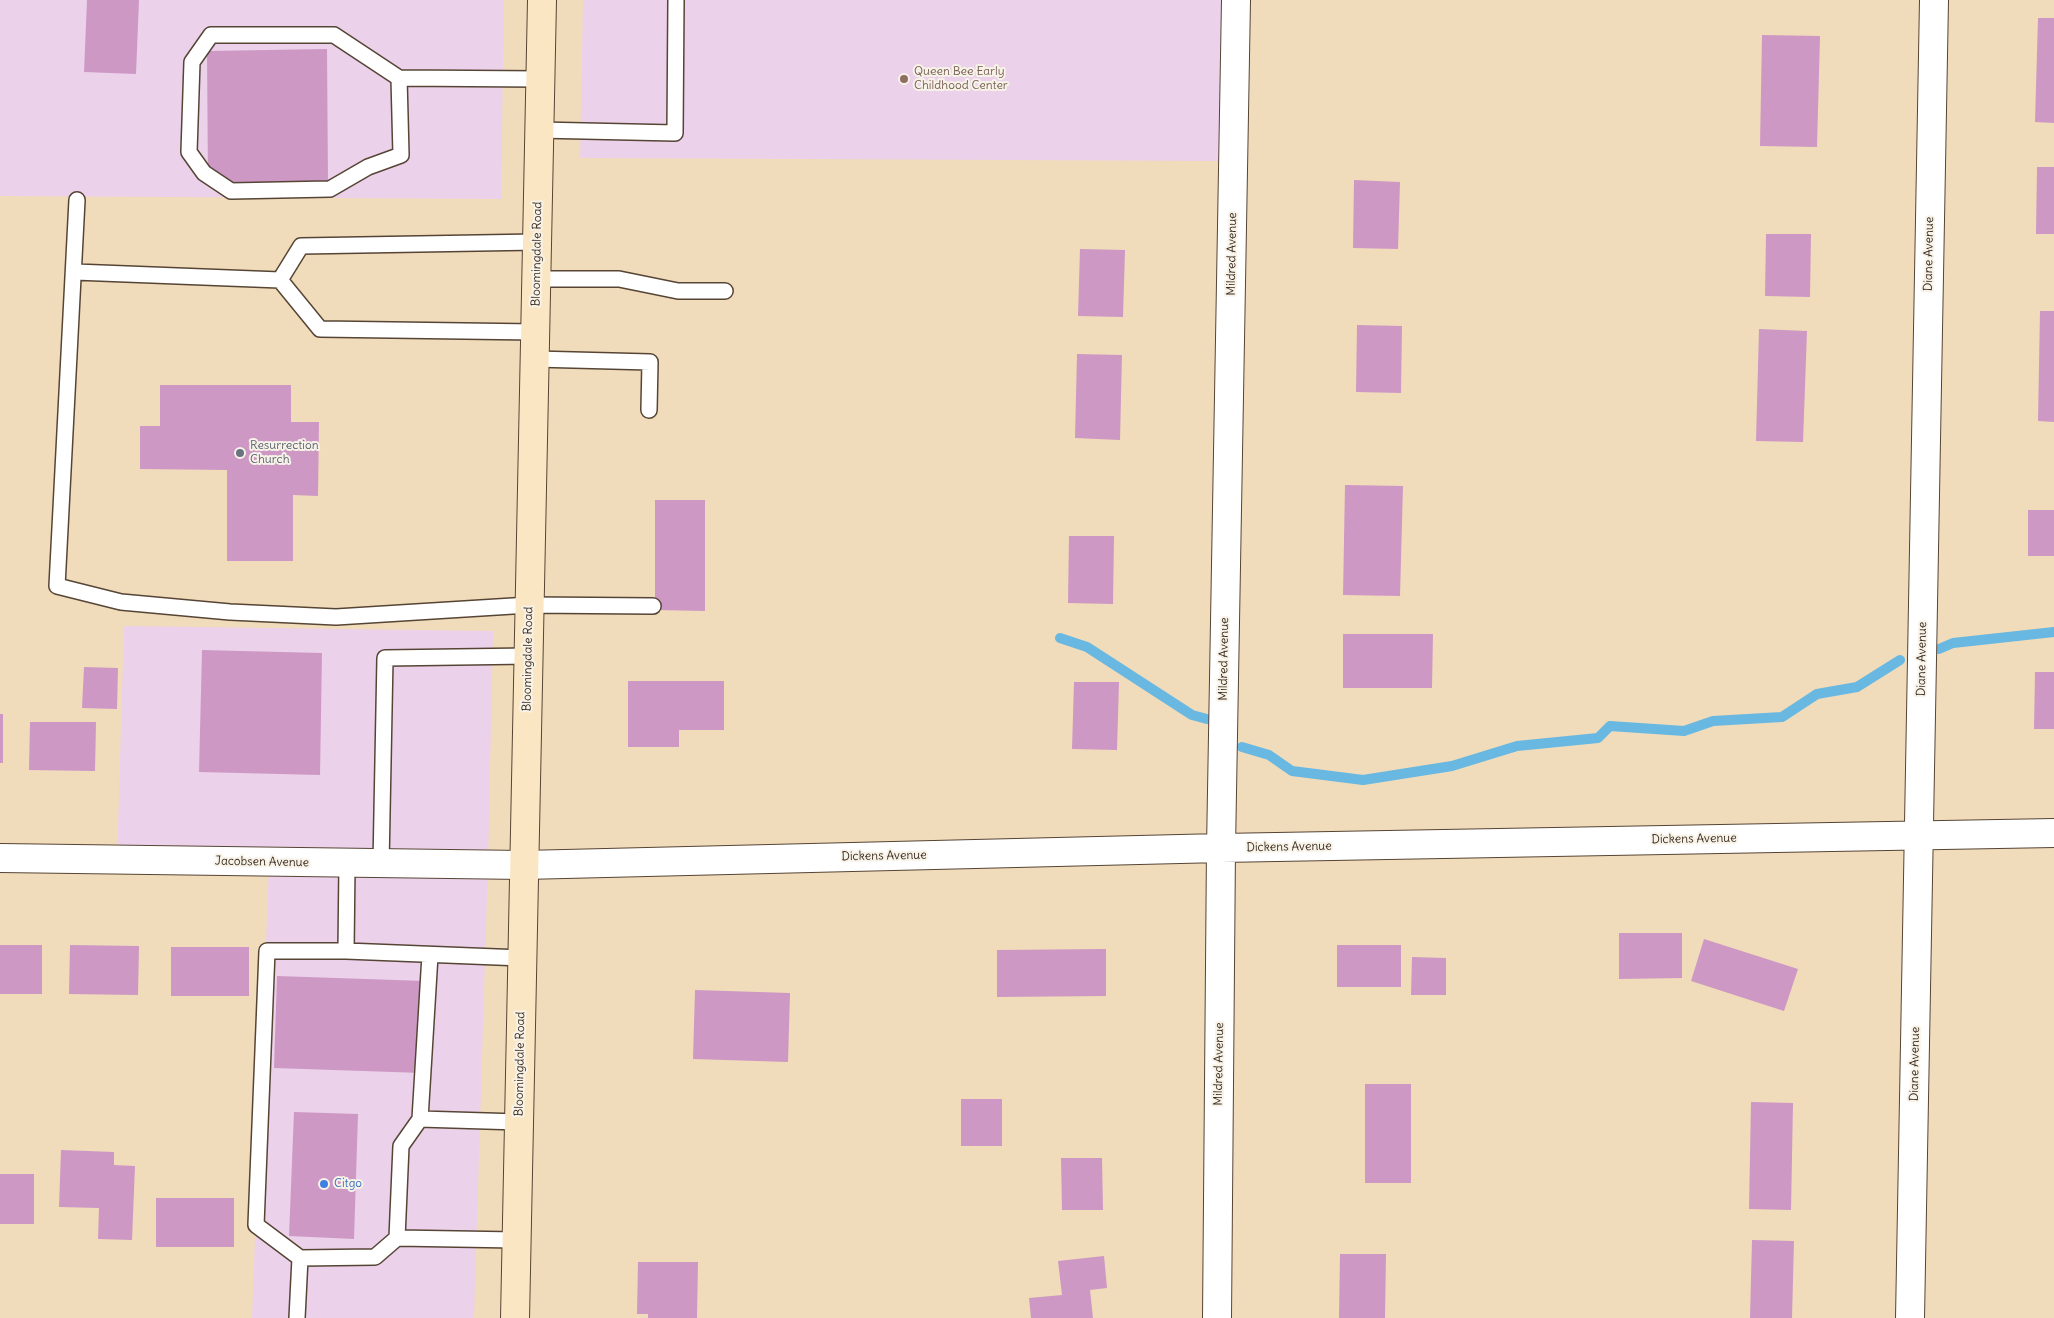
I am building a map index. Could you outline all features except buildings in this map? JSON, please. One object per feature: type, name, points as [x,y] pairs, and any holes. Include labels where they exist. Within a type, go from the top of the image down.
[{"type":"main road","name":"Bloomingdale Road","points":[[514,1318],[542,0]]},
{"type":"street","name":"Mildred Avenue","points":[[1217,1318],[1221,848],[1236,0]]},
{"type":"street","name":"Diane Avenue","points":[[1910,1318],[1934,0]]},
{"type":"street","name":"Dickens Avenue","points":[[524,865],[1221,848],[2054,833]]},
{"type":"street","name":"Jacobsen Avenue","points":[[0,858],[524,865]]},
{"type":"lane","points":[[539,130],[675,133],[676,0]]},
{"type":"lane","points":[[399,78],[401,154],[368,167],[330,189],[231,192],[204,173],[189,152],[192,62],[212,36],[334,35],[399,78],[541,79]]},
{"type":"lane","points":[[77,200],[75,272],[57,586],[121,602],[230,612],[336,618],[529,605],[653,606]]},
{"type":"lane","points":[[280,280],[301,246],[537,242]]},
{"type":"lane","points":[[75,272],[280,280],[320,329],[536,332]]},
{"type":"lane","points":[[536,279],[619,279],[678,291],[725,291]]},
{"type":"lane","points":[[534,359],[650,362],[650,410]]},
{"type":"lane","points":[[381,864],[385,658],[528,656]]},
{"type":"lane","points":[[346,951],[347,864]]},
{"type":"lane","points":[[516,1240],[398,1238],[375,1257],[300,1258],[256,1226],[267,951],[346,951],[522,958]]},
{"type":"lane","points":[[398,1238],[401,1146],[420,1120],[430,955]]},
{"type":"lane","points":[[420,1120],[519,1122]]},
{"type":"lane","points":[[297,1318],[300,1258]]},
{"type":"shaded area","points":[[0,0],[504,0],[501,199],[0,196]]},
{"type":"shaded area","name":"Queen Bee Early Childhood Center","points":[[583,0],[1227,0],[1224,161],[580,158]]},
{"type":"shaded area","points":[[124,626],[493,631],[474,1318],[252,1318],[269,863],[117,860]]},
{"type":"waterway","points":[[1939,649],[1953,643],[2054,632]]},
{"type":"waterway","points":[[1060,638],[1087,647],[1192,715],[1207,719]]},
{"type":"waterway","points":[[1242,747],[1269,755],[1292,771],[1363,780],[1452,766],[1517,746],[1598,738],[1610,726],[1684,731],[1713,721],[1782,717],[1817,694],[1857,687],[1900,660]]},
{"type":"place","name":"Queen Bee Early Childhood Center","points":[[904,79]]},
{"type":"place","name":"Resurrection Church","points":[[240,453]]},
{"type":"place","name":"Citgo","points":[[324,1184]]}]
